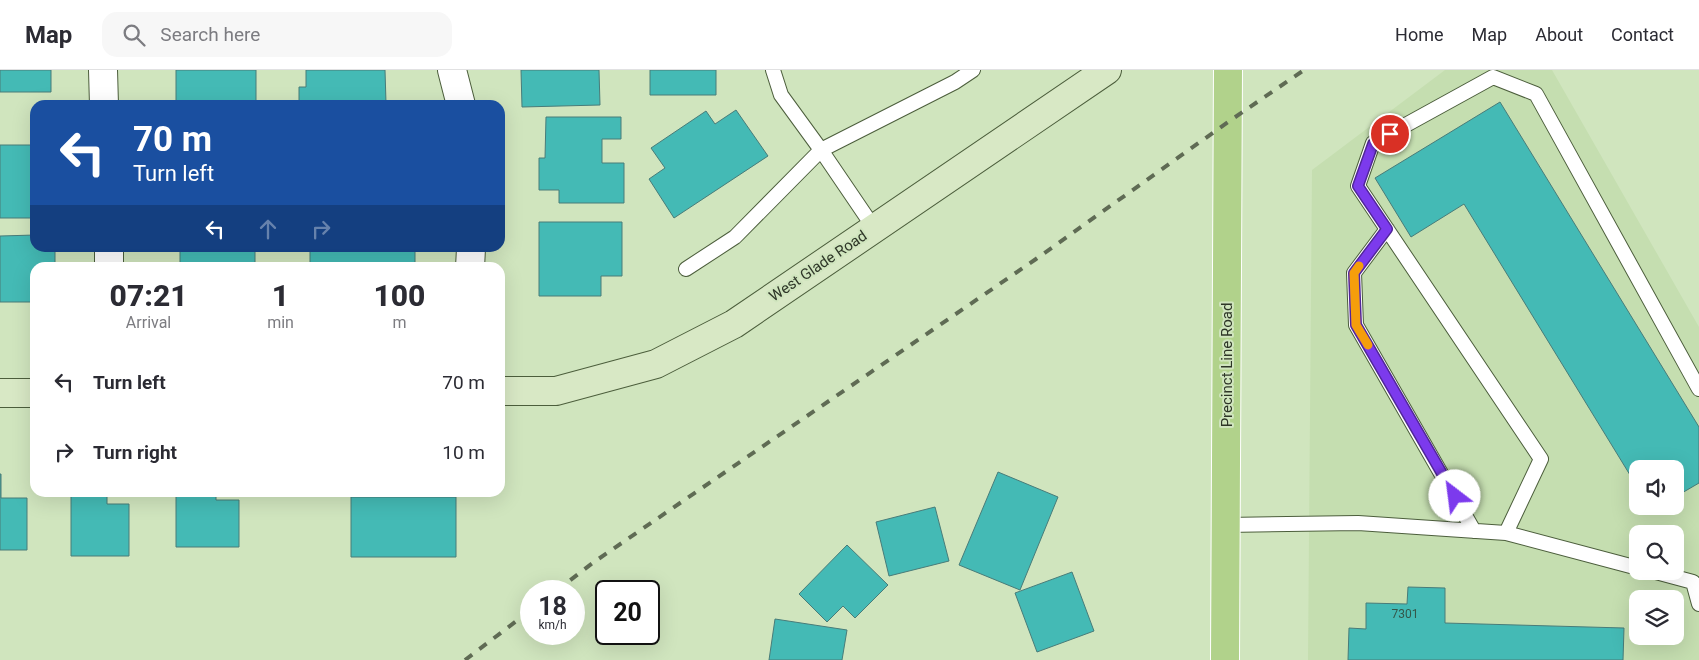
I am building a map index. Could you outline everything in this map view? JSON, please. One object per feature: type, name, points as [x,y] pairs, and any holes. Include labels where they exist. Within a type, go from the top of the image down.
[{"type":"main road","name":"West Glade Road","points":[[505,391],[556,391],[656,364],[734,324],[1107,70]]},
{"type":"main road","name":"Precinct Line Road","points":[[1225,660],[1228,70]]},
{"type":"main road","points":[[0,393],[30,393]]},
{"type":"street","points":[[102,70],[104,100]]},
{"type":"street","points":[[452,70],[460,100]]},
{"type":"lane","points":[[773,70],[780,95],[821,150],[874,228]]},
{"type":"lane","points":[[686,269],[735,237],[821,150],[939,91],[973,70]]},
{"type":"lane","points":[[1506,532],[1541,459],[1358,186],[1373,144],[1494,77],[1536,94],[1699,389]]},
{"type":"lane","points":[[1387,229],[1354,273],[1356,325],[1474,531]]},
{"type":"lane","points":[[1226,525],[1358,523],[1506,532],[1629,566]]},
{"type":"lane","points":[[1696,578],[1699,604]]},
{"type":"shaded area","points":[[1445,70],[1552,70],[1699,327],[1699,660],[1308,660],[1312,170]]},
{"type":"building","points":[[0,70],[51,70],[51,92],[0,92]]},
{"type":"building","points":[[176,70],[256,70],[256,100],[176,100]]},
{"type":"building","points":[[306,70],[385,70],[386,100],[299,100],[299,87],[306,87]]},
{"type":"building","points":[[521,70],[599,70],[600,105],[522,107]]},
{"type":"building","points":[[650,70],[716,70],[716,95],[650,95]]},
{"type":"building","points":[[1500,102],[1699,427],[1699,483],[1684,492],[1684,460],[1629,460],[1629,473],[1464,204],[1411,237],[1375,178]]},
{"type":"building","points":[[736,110],[768,156],[674,218],[649,179],[665,168],[651,148],[706,111],[715,124]]},
{"type":"building","points":[[546,117],[621,117],[621,139],[602,139],[602,163],[624,163],[624,203],[559,203],[559,190],[539,190],[539,158],[545,158]]},
{"type":"building","points":[[0,145],[30,145],[30,218],[0,218]]},
{"type":"building","points":[[539,222],[622,222],[622,276],[601,276],[601,296],[539,296]]},
{"type":"building","points":[[30,235],[30,252],[55,252],[55,262],[30,262],[30,302],[0,302],[0,236]]},
{"type":"building","points":[[180,252],[255,252],[255,262],[180,262]]},
{"type":"building","points":[[310,252],[415,252],[415,262],[310,262]]},
{"type":"building","points":[[998,472],[1058,497],[1020,590],[959,565]]},
{"type":"building","points":[[0,474],[1,498],[27,498],[27,550],[0,550]]},
{"type":"building","points":[[71,497],[107,497],[107,504],[129,504],[129,556],[71,556]]},
{"type":"building","points":[[176,497],[216,497],[216,500],[239,500],[239,547],[176,547]]},
{"type":"building","points":[[351,497],[456,497],[456,557],[351,557]]},
{"type":"building","points":[[935,507],[949,561],[889,576],[876,522]]},
{"type":"building","points":[[847,545],[888,585],[855,618],[843,606],[827,622],[799,594]]},
{"type":"building","points":[[1072,572],[1094,631],[1037,652],[1015,593]]},
{"type":"building","points":[[1408,587],[1445,588],[1445,623],[1624,628],[1623,660],[1348,660],[1349,628],[1366,629],[1366,603],[1407,604]]},
{"type":"building","points":[[775,619],[847,630],[842,660],[769,660]]},
{"type":"railway","points":[[570,580],[1036,259],[1304,70]]},
{"type":"railway","points":[[465,660],[520,618]]},
{"type":"slow traffic","points":[[1359,266],[1354,273],[1356,325],[1368,345]]},
{"type":"route","points":[[1390,134],[1373,144],[1358,186],[1387,229],[1354,273],[1356,325],[1455,496]]}]
